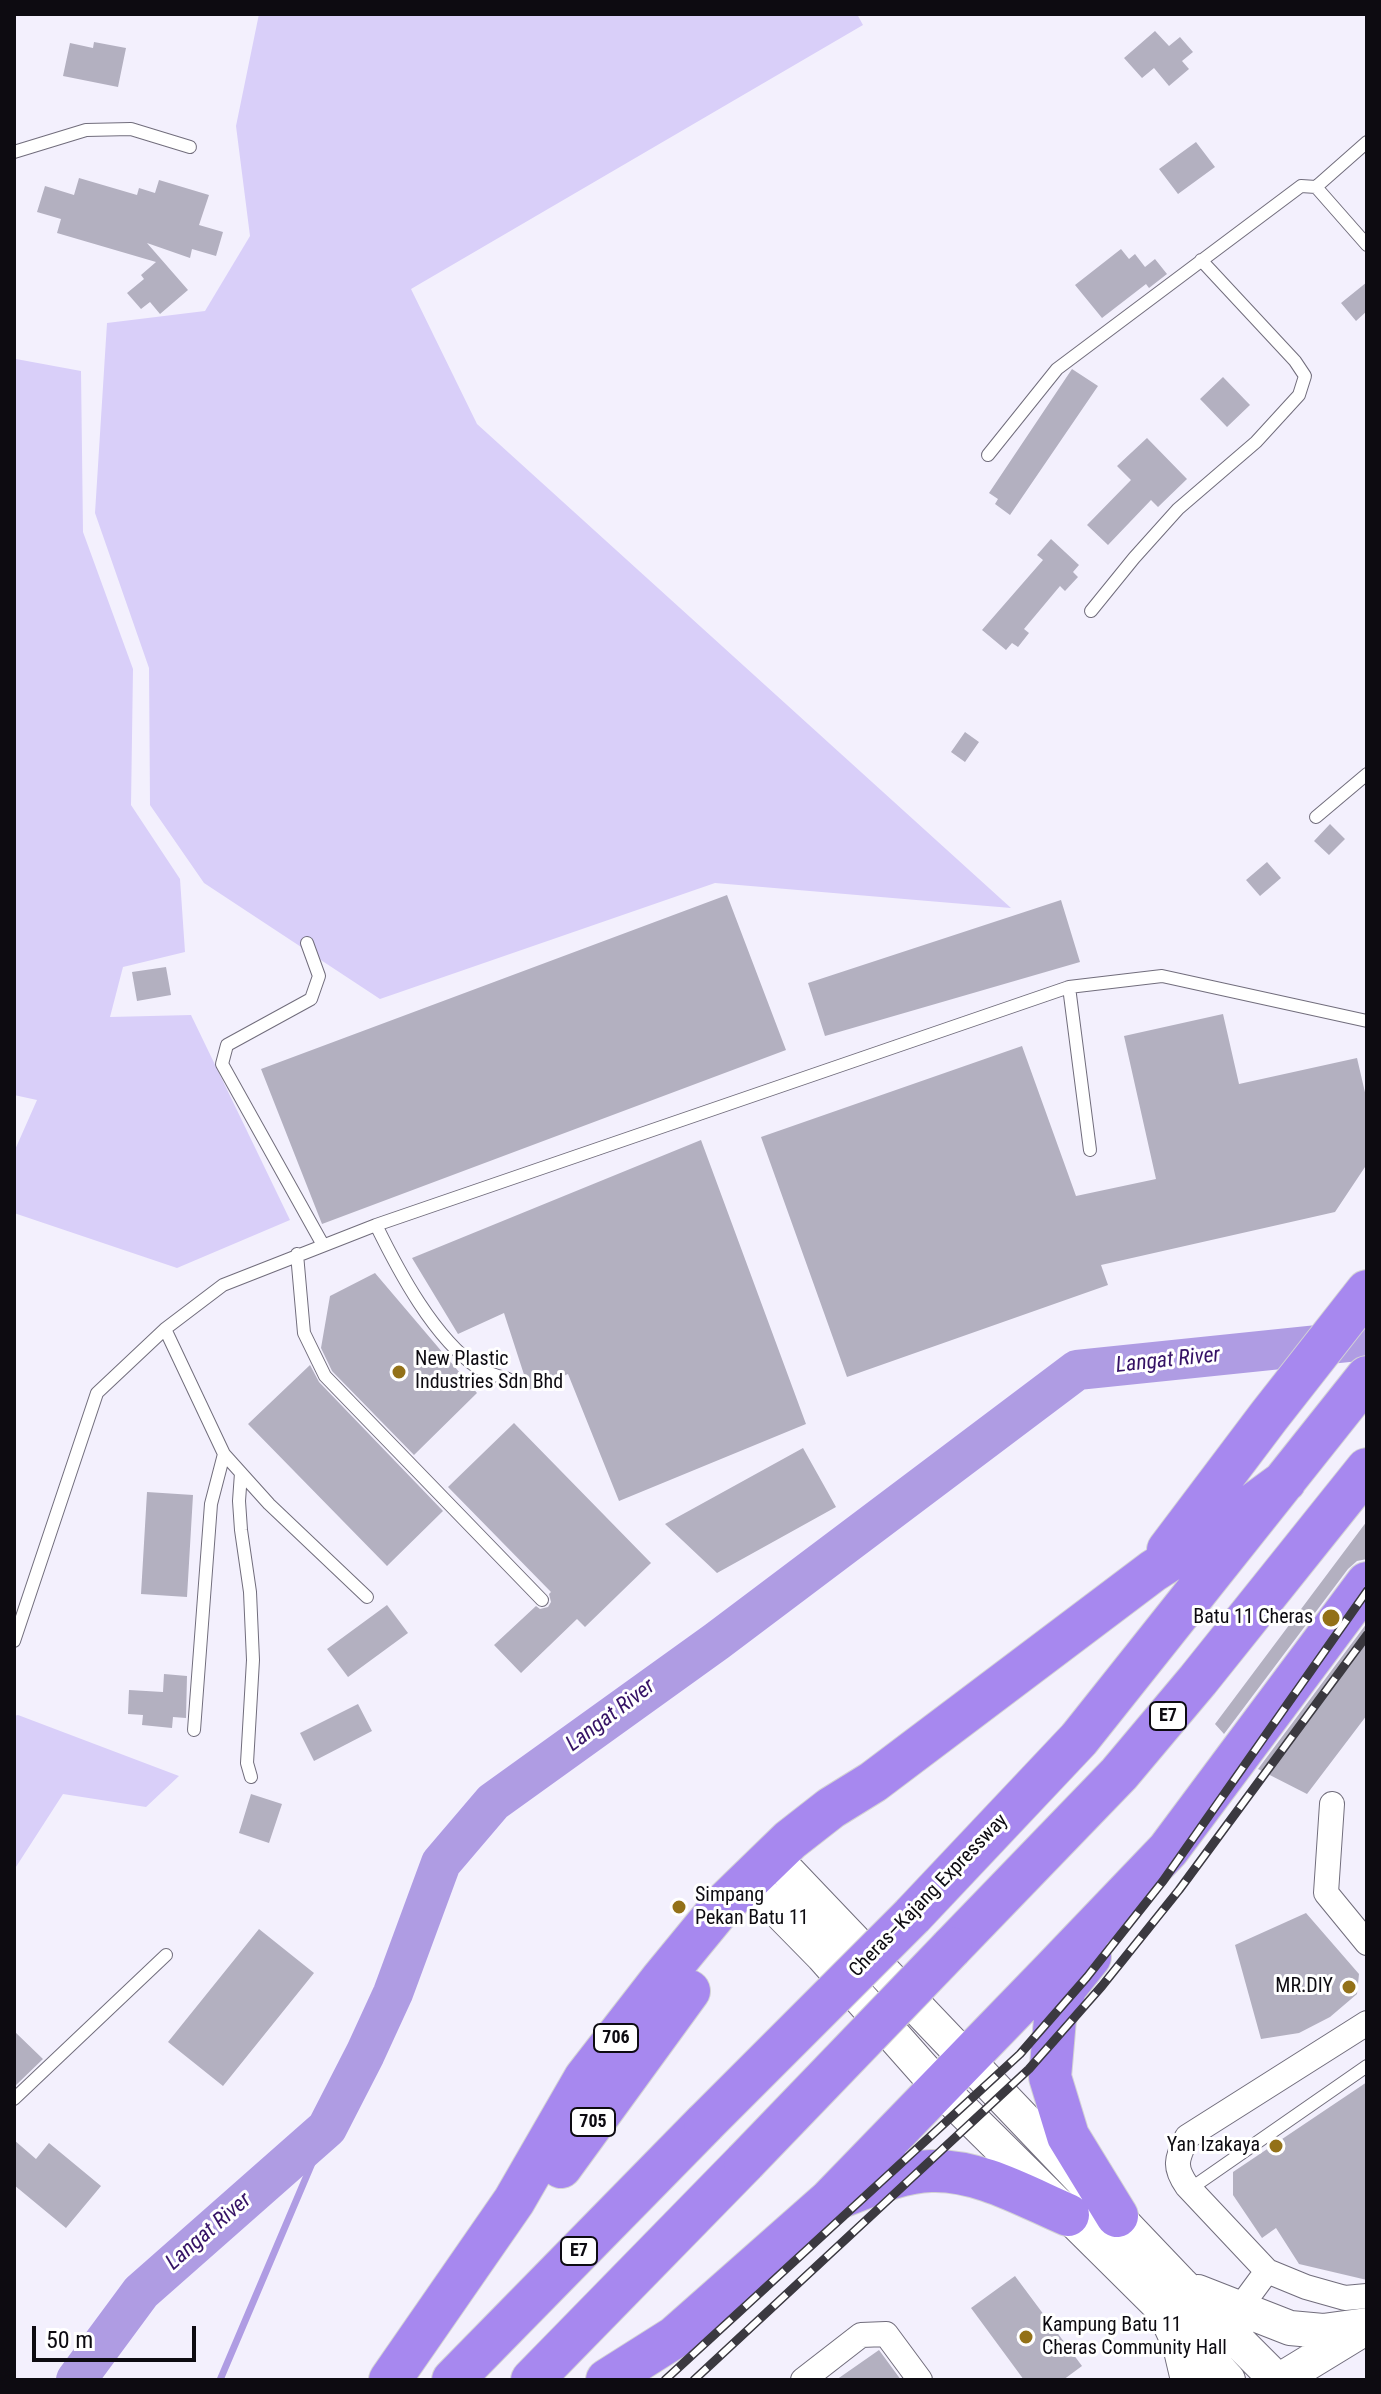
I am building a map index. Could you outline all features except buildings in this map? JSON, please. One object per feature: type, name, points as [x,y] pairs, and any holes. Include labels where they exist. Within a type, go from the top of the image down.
[{"type":"highway","points":[[1153,1571],[1367,1291]]},
{"type":"highway","name":"Cheras–Kajang Expressway","points":[[453,2380],[912,1916],[1079,1739],[1367,1377]]},
{"type":"highway","name":"E7","points":[[532,2380],[1119,1774],[1367,1469]]},
{"type":"highway","points":[[778,1885],[838,1829],[873,1782],[1153,1571],[1225,1525],[1285,1481]]},
{"type":"highway","points":[[1198,1680],[1234,1653],[1272,1618],[1367,1507]]},
{"type":"highway","points":[[1117,2216],[1068,2136],[1050,2077],[1054,2028],[1066,1987],[1139,1901],[1168,1850],[1367,1583]]},
{"type":"highway","name":"706","points":[[416,2344],[514,2201],[585,2078],[721,1907],[790,1840],[831,1808],[873,1782]]},
{"type":"highway","points":[[607,2380],[675,2337],[829,2201],[1168,1850]]},
{"type":"highway","name":"705","points":[[416,2344],[554,2178],[680,2002],[778,1885]]},
{"type":"highway","points":[[829,2201],[889,2179],[932,2171],[968,2175],[1068,2215]]},
{"type":"highway","points":[[390,2380],[416,2344]]},
{"type":"street","points":[[1332,1804],[1326,1893],[1367,1943]]},
{"type":"street","points":[[778,1885],[823,1956],[1117,2216],[1228,2380]]},
{"type":"street","points":[[1367,2023],[1187,2137],[1178,2156],[1178,2174],[1267,2271],[1345,2298],[1367,2296]]},
{"type":"street","points":[[953,2073],[1068,2215],[1278,2380],[1367,2326]]},
{"type":"street","points":[[1239,2309],[1267,2271]]},
{"type":"street","points":[[1171,2296],[1239,2309],[1290,2328],[1323,2331],[1367,2326]]},
{"type":"street","points":[[1171,2296],[1188,2380]]},
{"type":"street","points":[[803,2380],[861,2335],[886,2334],[920,2380]]},
{"type":"street","points":[[1325,2380],[1367,2353]]},
{"type":"lane","points":[[14,152],[86,130],[131,129],[190,147]]},
{"type":"lane","points":[[1316,187],[1367,142]]},
{"type":"lane","points":[[988,455],[1057,369],[1301,186],[1316,187],[1367,245]]},
{"type":"lane","points":[[1091,611],[1178,509],[1256,442],[1299,395],[1305,376],[1295,361],[1201,260]]},
{"type":"lane","points":[[1316,817],[1367,774]]},
{"type":"lane","points":[[307,943],[319,976],[311,999],[227,1045],[222,1064],[323,1245]]},
{"type":"lane","points":[[14,1641],[97,1393],[165,1329],[223,1285],[376,1225],[1069,987],[1162,976],[1367,1021]]},
{"type":"lane","points":[[1069,987],[1090,1150]]},
{"type":"lane","points":[[376,1225],[403,1280],[455,1348],[481,1370],[508,1379]]},
{"type":"lane","points":[[297,1254],[304,1333],[325,1376],[542,1600]]},
{"type":"lane","points":[[165,1329],[224,1454],[269,1504],[367,1597]]},
{"type":"lane","points":[[194,1730],[211,1504],[224,1454]]},
{"type":"lane","points":[[241,1473],[239,1501],[250,1592],[253,1660],[247,1763],[251,1777]]},
{"type":"lane","points":[[14,2099],[166,1955]]},
{"type":"lane","points":[[1190,2189],[1367,2066]]},
{"type":"shaded area","points":[[259,14],[857,14],[863,25],[411,289],[477,424],[1011,908],[715,883],[380,999],[204,883],[150,805],[149,668],[95,513],[107,323],[205,311],[250,236],[236,126]]},
{"type":"shaded area","points":[[16,359],[81,371],[83,532],[133,669],[131,805],[180,879],[185,952],[123,967],[110,1017],[191,1015],[290,1220],[177,1268],[14,1213],[14,1152],[37,1100],[14,1095]]},
{"type":"shaded area","points":[[14,1716],[179,1776],[146,1807],[63,1794],[14,1870]]},
{"type":"waterway","name":"Langat River","points":[[76,2380],[141,2292],[327,2128],[393,1993],[441,1863],[493,1802],[717,1641],[1077,1370],[1367,1340]]},
{"type":"waterway","points":[[220,2380],[327,2128]]},
{"type":"railway","points":[[665,2380],[1020,2054],[1087,1977],[1163,1881],[1367,1591]]},
{"type":"railway","points":[[694,2380],[1029,2069],[1102,1986],[1179,1890],[1367,1635]]},
{"type":"place","name":"New Plastic Industries Sdn Bhd","points":[[399,1372]]},
{"type":"place","name":"Batu 11 Cheras","points":[[1331,1618]]},
{"type":"place","name":"Simpang Pekan Batu 11","points":[[679,1907]]},
{"type":"place","name":"MR.DIY","points":[[1349,1987]]},
{"type":"place","name":"Yan Izakaya","points":[[1276,2146]]},
{"type":"place","name":"Kampung Batu 11 Cheras Community Hall","points":[[1026,2337]]}]
